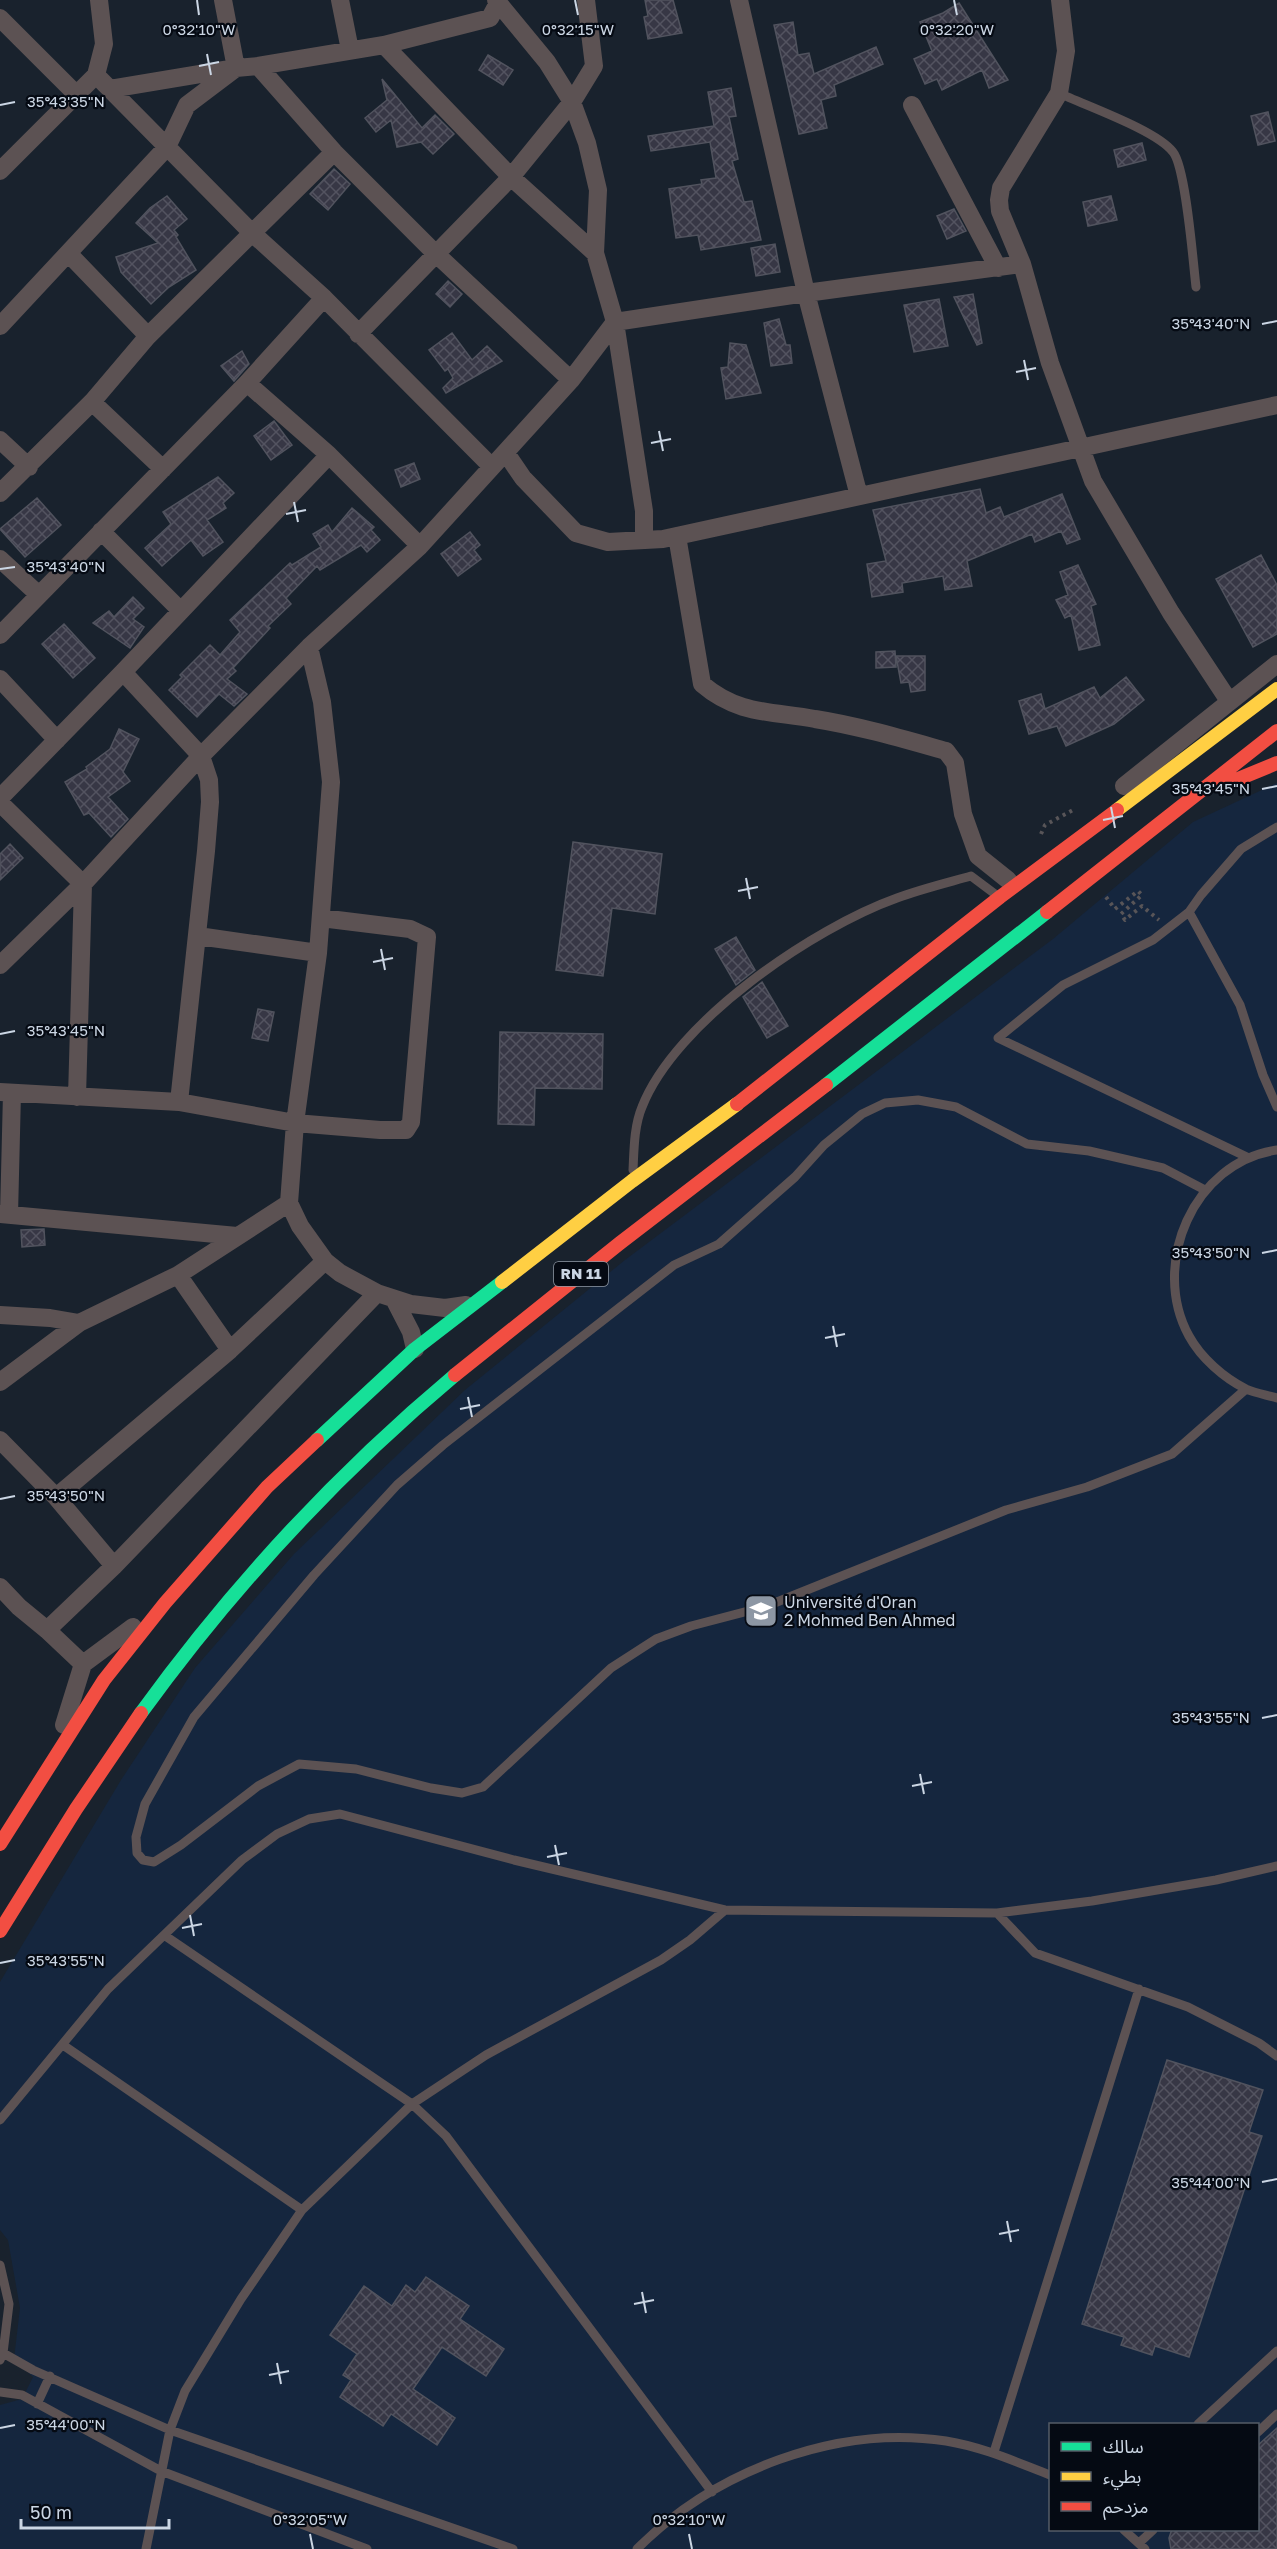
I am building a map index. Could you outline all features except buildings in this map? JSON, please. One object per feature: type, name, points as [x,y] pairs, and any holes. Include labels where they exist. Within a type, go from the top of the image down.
[{"type":"highway","name":"RN 11","points":[[0,1844],[105,1680],[165,1603],[267,1487],[416,1349],[632,1181],[732,1108],[1000,897],[1232,726],[1277,689]]},
{"type":"highway","name":"RN 11","points":[[0,1931],[66,1824],[125,1736],[193,1645],[296,1527],[375,1446],[460,1371],[628,1236],[957,984],[1185,800],[1277,731]]},
{"type":"highway","points":[[1185,800],[1277,763]]},
{"type":"street","points":[[0,171],[96,75],[104,44],[99,0]]},
{"type":"street","points":[[223,0],[236,68]]},
{"type":"street","points":[[340,0],[350,50]]},
{"type":"street","points":[[358,334],[511,177],[572,102],[594,66],[586,0]]},
{"type":"street","points":[[739,0],[806,292],[859,496]]},
{"type":"street","points":[[1060,0],[1066,51],[1059,93],[1001,188],[1000,211],[1022,264],[1050,363],[1093,481],[1171,614],[1229,701]]},
{"type":"street","points":[[110,89],[384,45],[490,18],[497,2],[547,62],[572,102],[587,143],[598,190],[595,254],[615,322],[644,511],[644,540]]},
{"type":"street","points":[[1,21],[76,94]]},
{"type":"street","points":[[384,45],[511,177],[595,254]]},
{"type":"street","points":[[258,66],[334,152],[435,253],[571,380]]},
{"type":"street","points":[[4,315],[69,254],[167,147],[187,105],[236,68]]},
{"type":"street","points":[[96,75],[251,232],[324,298],[491,466]]},
{"type":"street","points":[[912,105],[998,268]]},
{"type":"street","points":[[0,494],[92,402],[148,336],[334,152]]},
{"type":"street","points":[[69,254],[148,336]]},
{"type":"street","points":[[0,965],[82,884],[201,756],[309,647],[420,546],[571,380],[615,322],[806,292],[1022,264]]},
{"type":"street","points":[[0,635],[247,383],[324,298]]},
{"type":"street","points":[[247,383],[329,455],[420,546]]},
{"type":"street","points":[[92,402],[163,469]]},
{"type":"street","points":[[506,453],[523,478],[576,533],[608,542],[644,540],[677,536],[1277,405]]},
{"type":"street","points":[[0,440],[29,467]]},
{"type":"street","points":[[0,798],[329,455]]},
{"type":"street","points":[[102,531],[181,611]]},
{"type":"street","points":[[677,536],[702,684],[727,703],[774,714],[815,719],[946,751],[955,763],[963,813],[978,856],[1008,880]]},
{"type":"street","points":[[0,559],[39,595]]},
{"type":"street","points":[[309,647],[322,702],[331,782],[318,953],[295,1123],[288,1203],[300,1226],[325,1261],[340,1273],[377,1293],[428,1308],[454,1307],[479,1302]]},
{"type":"street","points":[[1000,897],[1008,880],[1277,664]]},
{"type":"street","points":[[123,672],[201,756],[209,780],[210,802],[198,936],[179,1102]]},
{"type":"street","points":[[0,679],[57,740]]},
{"type":"street","points":[[0,803],[82,884],[77,1098]]},
{"type":"street","points":[[237,1236],[4,1214],[6,1092],[77,1098],[179,1102],[295,1123],[406,1130],[411,1122],[427,937],[410,929],[321,918]]},
{"type":"street","points":[[198,936],[318,953]]},
{"type":"street","points":[[0,1382],[79,1323],[178,1275],[288,1203]]},
{"type":"street","points":[[56,1497],[230,1350],[325,1261]]},
{"type":"street","points":[[178,1275],[230,1350]]},
{"type":"street","points":[[47,1630],[114,1566],[377,1293]]},
{"type":"street","points":[[394,1299],[407,1323],[416,1349]]},
{"type":"street","points":[[0,1315],[50,1318],[79,1323]]},
{"type":"street","points":[[0,1440],[56,1497],[114,1566]]},
{"type":"street","points":[[0,1587],[83,1664]]},
{"type":"street","points":[[60,1751],[64,1720],[83,1664],[165,1603]]},
{"type":"lane","points":[[1059,93],[1149,134],[1172,150],[1177,158],[1182,181],[1196,288]]},
{"type":"lane","points":[[1249,1158],[998,1038],[1063,985],[1153,940],[1189,912],[1241,849],[1277,827]]},
{"type":"lane","points":[[632,1181],[634,1150],[641,1108],[662,1070],[691,1035],[738,991],[830,929],[898,897],[971,876],[1000,897]]},
{"type":"lane","points":[[1189,912],[1240,1005],[1263,1075],[1277,1107]]},
{"type":"lane","points":[[1205,1190],[1163,1168],[1089,1150],[1028,1144],[956,1107],[918,1100],[885,1103],[862,1114],[824,1145],[795,1177],[719,1244],[674,1265],[443,1445],[397,1485],[314,1575],[194,1717],[145,1804],[136,1837],[137,1853],[143,1860],[154,1862],[181,1845],[258,1786],[299,1764],[356,1769],[430,1788],[462,1792],[483,1787],[610,1668],[656,1639],[691,1626],[767,1606],[1006,1510],[1088,1487],[1172,1454],[1246,1389]]},
{"type":"lane","points":[[1277,1150],[1249,1158],[1226,1172],[1205,1190],[1184,1223],[1174,1261],[1175,1300],[1189,1336],[1195,1344],[1214,1367],[1246,1389],[1277,1398]]},
{"type":"lane","points":[[0,2120],[108,1989],[242,1860],[277,1834],[309,1819],[340,1814],[514,1860],[725,1910],[997,1913],[1092,1901],[1216,1880],[1277,1866]]},
{"type":"lane","points":[[146,2549],[170,2430],[185,2391],[242,2299],[302,2210],[412,2104],[486,2055],[660,1960],[690,1940],[725,1910]]},
{"type":"lane","points":[[997,1913],[1035,1953],[1188,2007],[1259,2043],[1277,2055]]},
{"type":"lane","points":[[164,1935],[412,2104],[446,2136],[712,2492]]},
{"type":"lane","points":[[994,2452],[1139,1989]]},
{"type":"lane","points":[[63,2045],[302,2210]]},
{"type":"lane","points":[[0,2265],[9,2304],[2,2357],[170,2430],[513,2549]]},
{"type":"lane","points":[[1198,2423],[1277,2351]]},
{"type":"lane","points":[[37,2404],[50,2376]]},
{"type":"lane","points":[[0,2392],[22,2395],[161,2470],[367,2549]]},
{"type":"lane","points":[[1259,2430],[1277,2414]]},
{"type":"lane","points":[[637,2549],[658,2527],[712,2492],[765,2464],[847,2443],[894,2436],[946,2441],[994,2452],[1049,2475]]},
{"type":"lane","points":[[1126,2531],[1142,2546],[1152,2531]]},
{"type":"path","points":[[1115,909],[1138,891],[1142,896],[1121,914],[1125,920],[1142,906],[1168,928]]},
{"type":"shaded area","name":"Université d'Oran 2 Mohmed Ben Ahmed","points":[[1277,783],[1277,2549],[0,2549],[0,2405],[22,2399],[33,2377],[14,2359],[20,2308],[8,2240],[0,2230],[0,1982],[121,1780],[195,1668],[294,1554],[465,1390],[625,1260],[1053,939],[1193,822]]},
{"type":"traffic: fast","points":[[826,1085],[1047,912]]},
{"type":"traffic: fast","points":[[317,1440],[415,1349],[502,1282]]},
{"type":"traffic: fast","points":[[141,1713],[212,1622],[288,1534],[369,1452],[455,1375]]},
{"type":"traffic: slow","points":[[1117,810],[1277,689]]},
{"type":"traffic: slow","points":[[502,1282],[632,1181],[737,1104]]},
{"type":"traffic: jam","points":[[1047,912],[1277,731]]},
{"type":"traffic: jam","points":[[1226,784],[1277,763]]},
{"type":"traffic: jam","points":[[737,1104],[1000,897],[1117,810]]},
{"type":"traffic: jam","points":[[455,1375],[620,1243],[826,1085]]},
{"type":"traffic: jam","points":[[0,1844],[104,1680],[165,1603],[267,1487],[317,1440]]},
{"type":"traffic: jam","points":[[0,1931],[76,1809],[141,1713]]},
{"type":"place","name":"Université d'Oran 2 Mohmed Ben Ahmed","points":[[761,1611]]}]
